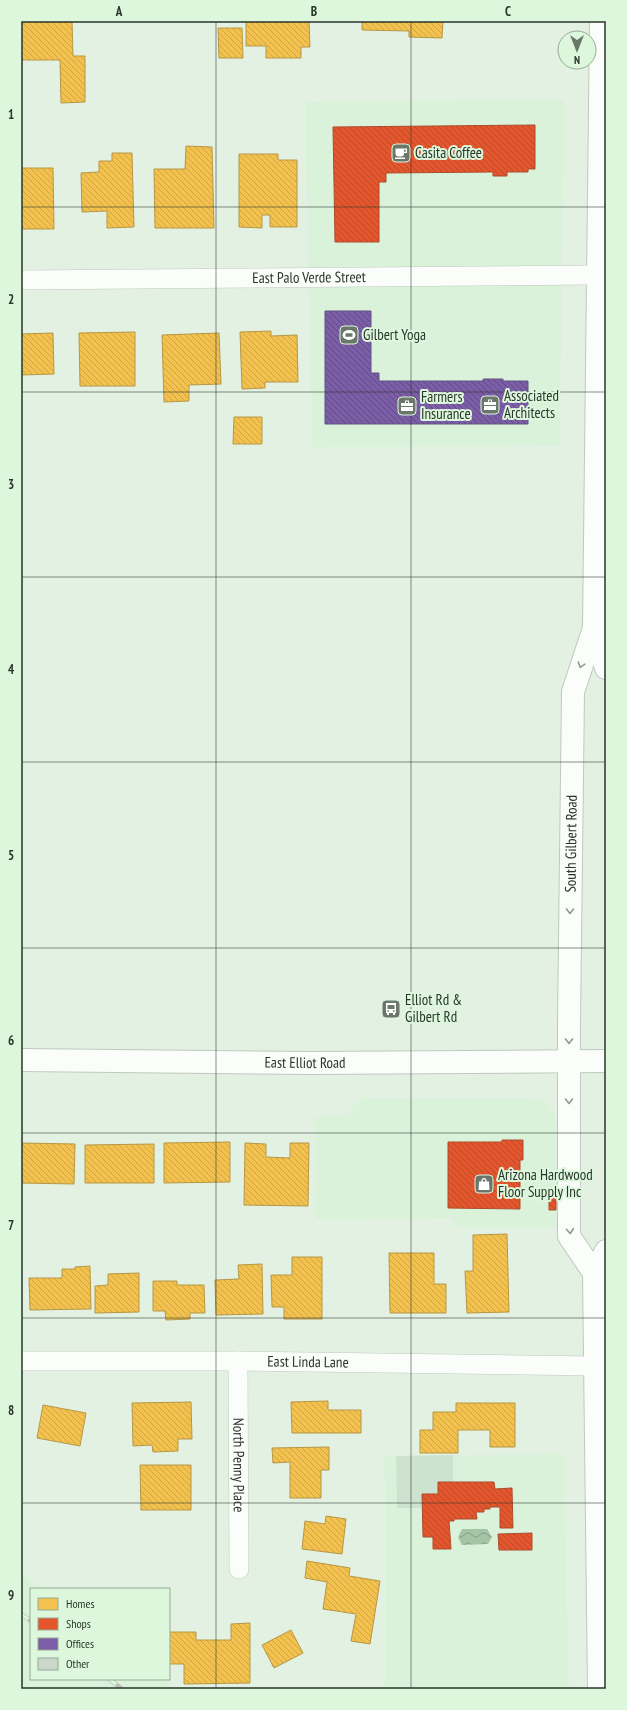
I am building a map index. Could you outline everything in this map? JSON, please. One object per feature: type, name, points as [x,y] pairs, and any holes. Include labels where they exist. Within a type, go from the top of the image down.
[{"type":"main road","name":"South Gilbert Road","points":[[601,21],[594,628],[606,668]]},
{"type":"main road","name":"South Gilbert Road","points":[[594,628],[573,692],[588,1062],[570,1236],[600,1273]]},
{"type":"main road","name":"East Elliot Road","points":[[21,1060],[311,1063],[588,1062]]},
{"type":"main road","points":[[599,1689],[602,1618],[595,1366],[600,1273],[606,1251]]},
{"type":"street","name":"East Palo Verde Street","points":[[21,280],[597,275]]},
{"type":"street","name":"East Linda Lane","points":[[21,1361],[238,1361],[595,1366]]},
{"type":"street","name":"North Penny Place","points":[[238,1361],[240,1570]]},
{"type":"shaded area","points":[[564,100],[560,446],[312,447],[305,102]]},
{"type":"shaded area","points":[[362,1098],[541,1099],[549,1105],[554,1113],[558,1125],[558,1227],[453,1227],[453,1218],[316,1219],[315,1117],[344,1116]]},
{"type":"shaded area","points":[[563,1454],[569,1689],[382,1689],[386,1680],[386,1505],[384,1456]]},
{"type":"shaded area","points":[[453,1455],[453,1508],[397,1508],[396,1456]]},
{"type":"shaded area","points":[[21,1573],[42,1588],[30,1588],[30,1680],[164,1680],[176,1689],[21,1689]]},
{"type":"water","points":[[462,1529],[487,1529],[492,1537],[488,1544],[462,1545],[459,1537]]},
{"type":"building: Homes","points":[[21,21],[72,21],[73,56],[85,56],[85,102],[61,103],[60,60],[21,60]]},
{"type":"building: Homes","points":[[246,21],[309,21],[310,47],[301,47],[301,58],[266,58],[266,46],[246,46]]},
{"type":"building: Homes","points":[[362,21],[443,21],[442,38],[409,37],[409,31],[362,30]]},
{"type":"building: Homes","points":[[218,28],[242,28],[243,58],[219,58]]},
{"type":"building: Homes","points":[[186,146],[212,147],[214,228],[155,228],[154,169],[185,169]]},
{"type":"building: Homes","points":[[112,153],[132,153],[134,227],[107,228],[107,211],[82,212],[81,173],[99,172],[99,161],[112,161]]},
{"type":"building: Homes","points":[[239,154],[278,154],[278,160],[297,160],[297,227],[270,227],[270,215],[262,215],[262,228],[239,227]]},
{"type":"building: Homes","points":[[21,168],[53,168],[54,229],[21,229]]},
{"type":"building: Homes","points":[[271,331],[271,336],[297,335],[298,382],[265,382],[265,388],[242,389],[240,332]]},
{"type":"building: Homes","points":[[135,332],[135,386],[80,386],[79,333]]},
{"type":"building: Homes","points":[[53,333],[54,374],[21,375],[21,334]]},
{"type":"building: Homes","points":[[219,333],[221,384],[189,385],[189,401],[164,402],[162,335]]},
{"type":"building: Homes","points":[[234,417],[262,417],[262,444],[233,444]]},
{"type":"building: Homes","points":[[230,1142],[230,1182],[164,1183],[164,1143]]},
{"type":"building: Homes","points":[[21,1143],[75,1144],[74,1184],[21,1183]]},
{"type":"building: Homes","points":[[245,1143],[266,1144],[266,1157],[290,1158],[290,1143],[309,1143],[308,1206],[244,1205]]},
{"type":"building: Homes","points":[[154,1144],[154,1183],[85,1183],[85,1145]]},
{"type":"building: Homes","points":[[507,1234],[509,1312],[467,1313],[465,1271],[473,1271],[473,1235]]},
{"type":"building: Homes","points":[[389,1253],[434,1253],[434,1284],[446,1284],[446,1313],[390,1313]]},
{"type":"building: Homes","points":[[292,1257],[322,1257],[322,1319],[284,1319],[284,1307],[272,1307],[271,1275],[292,1275]]},
{"type":"building: Homes","points":[[262,1264],[263,1314],[216,1315],[215,1280],[239,1279],[238,1265]]},
{"type":"building: Homes","points":[[90,1266],[91,1309],[30,1310],[29,1278],[62,1278],[62,1269],[75,1269],[75,1267]]},
{"type":"building: Homes","points":[[139,1273],[139,1312],[95,1313],[95,1286],[108,1285],[108,1274]]},
{"type":"building: Homes","points":[[153,1281],[177,1281],[177,1285],[204,1285],[205,1313],[190,1313],[190,1319],[166,1320],[165,1311],[153,1311]]},
{"type":"building: Homes","points":[[328,1401],[328,1410],[361,1410],[361,1433],[292,1433],[291,1402]]},
{"type":"building: Homes","points":[[191,1402],[192,1439],[178,1439],[178,1451],[153,1452],[152,1445],[133,1446],[132,1403]]},
{"type":"building: Homes","points":[[456,1403],[515,1403],[515,1447],[490,1447],[490,1430],[458,1430],[458,1453],[420,1453],[420,1430],[433,1430],[433,1412],[456,1412]]},
{"type":"building: Homes","points":[[43,1405],[86,1413],[80,1446],[37,1438]]},
{"type":"building: Homes","points":[[329,1447],[329,1470],[321,1470],[321,1498],[290,1498],[290,1462],[273,1463],[272,1448]]},
{"type":"building: Homes","points":[[140,1465],[191,1465],[191,1510],[141,1510]]},
{"type":"building: Homes","points":[[326,1516],[346,1519],[342,1554],[302,1549],[305,1521],[325,1524]]},
{"type":"building: Homes","points":[[307,1561],[350,1568],[349,1576],[380,1581],[370,1644],[351,1641],[356,1614],[323,1609],[327,1582],[305,1578]]},
{"type":"building: Homes","points":[[250,1623],[250,1683],[184,1684],[184,1664],[170,1664],[170,1632],[196,1632],[196,1640],[231,1640],[231,1624]]},
{"type":"building: Homes","points":[[291,1630],[303,1653],[274,1668],[262,1645]]},
{"type":"building: Shops","points":[[535,125],[535,169],[528,169],[528,172],[507,172],[507,176],[493,176],[493,172],[386,173],[386,182],[379,182],[379,242],[335,242],[333,127]]},
{"type":"building: Shops","name":"Arizona Hardwood Floor Supply Inc","points":[[502,1140],[523,1140],[523,1160],[520,1160],[520,1209],[448,1208],[448,1142],[502,1142]]},
{"type":"building: Shops","points":[[549,1192],[556,1192],[556,1210],[549,1210]]},
{"type":"building: Shops","points":[[438,1482],[494,1482],[495,1489],[512,1488],[513,1528],[500,1528],[500,1507],[490,1507],[490,1509],[484,1509],[484,1512],[476,1512],[477,1519],[454,1519],[454,1521],[449,1521],[451,1549],[433,1549],[433,1537],[423,1537],[422,1494],[438,1494]]},
{"type":"building: Shops","points":[[532,1533],[532,1550],[499,1550],[498,1534]]},
{"type":"building: Offices","points":[[325,311],[371,311],[371,373],[379,373],[379,381],[483,381],[483,379],[503,379],[503,381],[528,381],[528,424],[325,424]]},
{"type":"building: Other","points":[[385,1008],[397,1008],[397,1012],[385,1012]]},
{"type":"railway","points":[[21,1614],[30,1620]]},
{"type":"railway","points":[[110,1680],[122,1689]]},
{"type":"place","name":"Casita Coffee","points":[[401,153]]},
{"type":"place","name":"Gilbert Yoga","points":[[349,335]]},
{"type":"place","name":"Associated Architects","points":[[490,405]]},
{"type":"place","name":"Farmers Insurance","points":[[407,406]]},
{"type":"place","name":"Elliot Rd & Gilbert Rd","points":[[391,1009]]},
{"type":"place","name":"Arizona Hardwood Floor Supply Inc","points":[[484,1184]]}]
